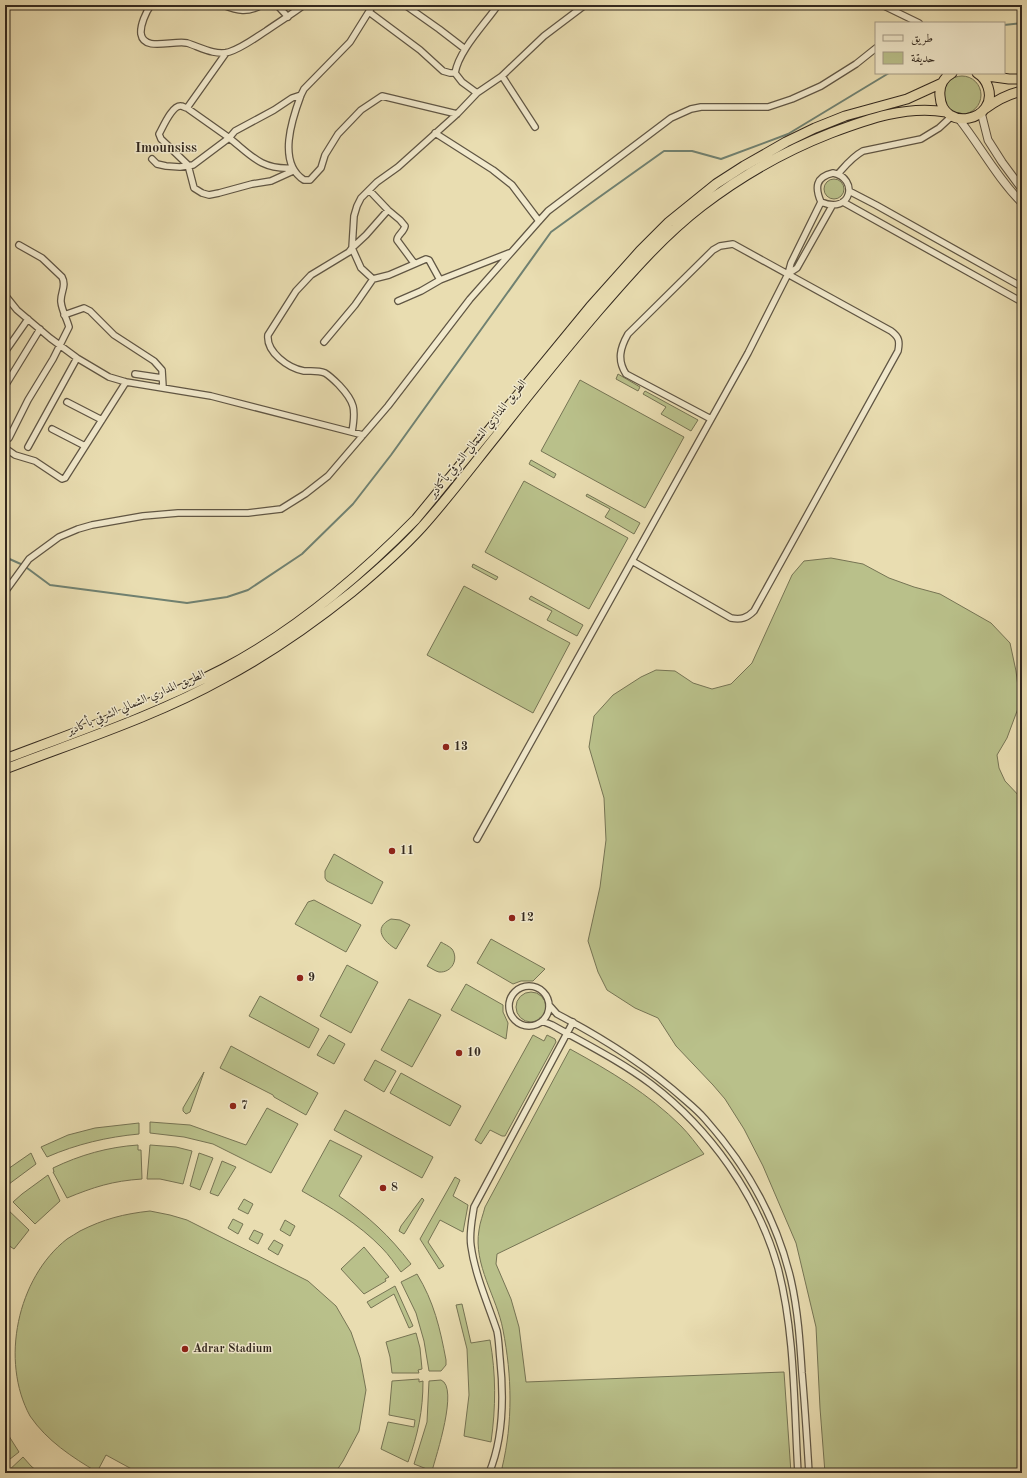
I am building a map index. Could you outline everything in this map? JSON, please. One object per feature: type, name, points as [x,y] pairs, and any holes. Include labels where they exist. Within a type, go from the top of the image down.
[{"type":"highway","points":[[978,74],[1009,79],[1022,79]]},
{"type":"highway","points":[[978,74],[986,82],[989,91],[988,100],[983,110]]},
{"type":"highway","points":[[943,79],[940,91],[942,106],[953,116]]},
{"type":"highway","name":"الطريق المداري الشمالي الشرقي بأكادير","points":[[5,759],[98,724],[169,695],[224,668],[296,623],[351,581],[416,520],[590,306],[640,251],[669,222],[716,184],[786,142],[845,116],[907,99],[943,79]]},
{"type":"highway","points":[[983,110],[998,100],[1022,91]]},
{"type":"highway","name":"الطريق المداري الشمالي الشرقي بأكادير","points":[[5,769],[173,703],[223,679],[298,633],[352,592],[420,529],[443,503],[539,382],[638,264],[694,213],[722,192],[746,176],[790,151],[848,126],[888,114],[926,110],[967,119],[975,117],[983,110]]},
{"type":"street","points":[[151,5],[142,24],[141,32],[142,38],[145,42],[152,44],[176,42],[187,43],[214,52],[226,53],[234,51],[254,39],[304,5]]},
{"type":"street","points":[[223,5],[237,10],[248,10],[262,5]]},
{"type":"street","points":[[277,5],[288,17]]},
{"type":"street","points":[[292,169],[289,150],[290,134],[301,94],[304,89],[350,42],[373,5]]},
{"type":"street","points":[[405,5],[465,49]]},
{"type":"street","points":[[455,73],[457,64],[465,49],[498,5]]},
{"type":"street","points":[[373,279],[361,268],[352,248],[354,216],[361,198],[377,182],[398,167],[434,133],[458,114],[477,93],[502,76],[544,36],[585,5]]},
{"type":"street","points":[[882,5],[914,22]]},
{"type":"street","points":[[369,12],[420,50],[443,71],[455,73],[462,82],[477,93]]},
{"type":"street","points":[[5,592],[29,559],[59,537],[78,529],[143,516],[178,513],[248,513],[281,509],[305,494],[328,476],[388,406],[470,299],[548,211],[671,118],[692,109],[768,107],[792,99],[820,86],[856,64],[875,49]]},
{"type":"street","points":[[187,108],[226,53]]},
{"type":"street","points":[[502,76],[535,127]]},
{"type":"street","points":[[152,159],[157,164],[166,166],[180,167],[196,163],[229,138],[242,126],[269,113],[301,94]]},
{"type":"street","points":[[292,169],[271,181],[252,184],[209,195],[197,192],[194,188],[188,165],[159,137],[159,134],[175,108],[180,106],[187,108],[229,138],[258,162],[276,167],[292,169],[304,180],[310,180],[321,168],[325,155],[338,134],[362,110],[382,96],[458,114]]},
{"type":"street","points":[[983,110],[988,140],[1022,189]]},
{"type":"street","points":[[838,174],[857,154],[863,151],[921,139],[939,128],[953,116],[974,138],[998,174],[1022,203]]},
{"type":"street","points":[[434,133],[493,170],[512,185],[539,220]]},
{"type":"street","points":[[827,174],[838,174],[846,181],[849,191],[843,202],[832,206],[821,202],[817,193],[818,182],[827,174]]},
{"type":"street","points":[[369,190],[405,226],[397,240],[414,263]]},
{"type":"street","points":[[849,191],[1022,286]]},
{"type":"street","points":[[477,839],[748,353],[788,274],[791,263],[821,202]]},
{"type":"street","points":[[843,202],[1022,302]]},
{"type":"street","points":[[788,274],[797,268],[832,206]]},
{"type":"street","points":[[352,432],[355,415],[354,407],[352,400],[345,391],[326,374],[313,370],[303,370],[281,360],[270,349],[268,335],[296,291],[311,275],[349,252],[388,210]]},
{"type":"street","points":[[632,561],[731,618],[744,619],[749,616],[754,611],[898,351],[900,343],[898,338],[891,331],[734,244],[728,244],[713,250],[628,334],[621,346],[620,357],[621,367],[626,374],[711,419]]},
{"type":"street","points":[[9,438],[28,400],[69,327],[61,303],[64,286],[62,277],[42,258],[19,245]]},
{"type":"street","points":[[398,301],[421,291],[440,280],[511,252]]},
{"type":"street","points":[[324,342],[355,305],[373,279],[390,275],[421,260],[429,260],[440,280]]},
{"type":"street","points":[[5,295],[17,310],[60,345],[77,358],[109,377],[126,382],[211,396],[363,435]]},
{"type":"street","points":[[64,315],[84,308],[90,311],[114,336],[154,361],[162,370],[163,387]]},
{"type":"street","points":[[5,352],[28,319]]},
{"type":"street","points":[[5,386],[40,329]]},
{"type":"street","points":[[28,447],[77,358]]},
{"type":"street","points":[[135,374],[162,378]]},
{"type":"street","points":[[5,448],[15,455],[35,461],[62,478],[66,477],[126,382]]},
{"type":"street","points":[[67,402],[102,420]]},
{"type":"street","points":[[52,428],[85,446]]},
{"type":"street","points":[[549,1005],[548,1011],[542,1021],[538,1024],[527,1026],[516,1021],[509,1009],[512,996],[515,992],[525,986],[536,987],[545,994],[549,1005],[557,1014],[644,1067],[670,1086],[705,1118],[738,1159],[764,1204],[776,1231],[785,1257],[797,1312],[809,1473]]},
{"type":"street","points":[[542,1021],[618,1061],[651,1084],[685,1113],[712,1143],[736,1176],[747,1195],[759,1218],[778,1268],[788,1324],[798,1473]]},
{"type":"street","points":[[489,1473],[496,1456],[500,1429],[502,1382],[497,1333],[478,1275],[471,1246],[471,1223],[474,1207],[477,1201],[572,1022]]},
{"type":"green space","points":[[958,76],[966,76],[976,81],[980,88],[980,102],[976,109],[966,114],[958,114],[948,109],[946,106],[943,99],[943,91],[948,81],[951,79]]},
{"type":"green space","points":[[834,179],[841,182],[844,189],[841,196],[834,199],[827,196],[824,189],[827,182]]},
{"type":"green space","points":[[618,374],[640,387],[638,391],[616,379]]},
{"type":"green space","points":[[580,380],[684,437],[645,508],[541,451]]},
{"type":"green space","points":[[645,391],[698,420],[691,431],[661,414],[666,407],[643,394]]},
{"type":"green space","points":[[531,460],[556,474],[554,478],[529,464]]},
{"type":"green space","points":[[524,481],[628,538],[589,609],[485,552]]},
{"type":"green space","points":[[587,494],[640,523],[634,534],[605,517],[610,509],[586,496]]},
{"type":"green space","points":[[831,558],[863,564],[889,578],[940,594],[991,623],[1010,643],[1016,671],[1020,703],[1007,738],[997,755],[999,768],[1005,781],[1022,799],[1022,1473],[825,1473],[816,1327],[796,1243],[763,1166],[744,1129],[725,1099],[676,1046],[658,1018],[635,1008],[607,990],[598,972],[588,941],[600,887],[606,840],[604,798],[589,747],[594,716],[613,695],[641,677],[656,670],[675,671],[693,683],[712,689],[731,684],[752,663],[792,575],[804,561]]},
{"type":"green space","points":[[473,564],[498,577],[496,580],[472,567]]},
{"type":"green space","points":[[464,586],[570,643],[533,713],[427,655]]},
{"type":"green space","points":[[531,596],[583,625],[577,636],[547,620],[552,611],[529,599]]},
{"type":"green space","points":[[334,854],[383,882],[372,904],[327,881],[325,878],[325,871]]},
{"type":"green space","points":[[314,900],[361,925],[346,952],[295,924],[308,902]]},
{"type":"green space","points":[[391,919],[400,920],[410,925],[396,949],[387,943],[381,931],[382,926]]},
{"type":"green space","points":[[491,939],[545,969],[533,981],[521,981],[513,984],[477,963]]},
{"type":"green space","points":[[441,942],[452,949],[455,957],[451,968],[444,972],[439,972],[427,966]]},
{"type":"green space","points":[[347,965],[378,982],[351,1033],[320,1016]]},
{"type":"green space","points":[[466,984],[503,1005],[503,1012],[508,1023],[506,1039],[451,1010]]},
{"type":"green space","points":[[531,992],[537,993],[545,1001],[545,1013],[537,1021],[531,1022],[525,1021],[517,1013],[516,1007],[517,1001],[525,993]]},
{"type":"green space","points":[[260,996],[319,1029],[309,1048],[249,1016]]},
{"type":"green space","points":[[409,999],[441,1015],[412,1067],[381,1050]]},
{"type":"green space","points":[[329,1035],[345,1044],[334,1064],[317,1055]]},
{"type":"green space","points":[[533,1035],[544,1041],[547,1035],[555,1039],[556,1042],[505,1136],[490,1130],[481,1144],[475,1140]]},
{"type":"green space","points":[[231,1046],[318,1093],[306,1115],[273,1095],[220,1068]]},
{"type":"green space","points":[[570,1049],[642,1093],[669,1114],[684,1129],[704,1154],[497,1254],[496,1264],[511,1299],[519,1327],[526,1382],[784,1372],[791,1473],[516,1473],[502,1468],[506,1451],[510,1416],[510,1382],[503,1330],[479,1256],[479,1227],[485,1207]]},
{"type":"green space","points":[[375,1060],[396,1071],[384,1092],[364,1080]]},
{"type":"green space","points":[[204,1072],[190,1112],[186,1114],[183,1111],[183,1108]]},
{"type":"green space","points":[[401,1073],[461,1106],[450,1126],[390,1093]]},
{"type":"green space","points":[[267,1108],[298,1124],[271,1173],[213,1144],[184,1137],[150,1133],[150,1122],[190,1125],[246,1145]]},
{"type":"green space","points":[[345,1110],[433,1157],[422,1178],[334,1130]]},
{"type":"green space","points":[[139,1123],[139,1134],[92,1142],[70,1148],[47,1157],[41,1147],[68,1135],[95,1128]]},
{"type":"green space","points":[[330,1140],[362,1156],[339,1196],[360,1211],[395,1244],[411,1264],[401,1272],[385,1251],[364,1231],[334,1210],[302,1191]]},
{"type":"green space","points":[[138,1145],[138,1150],[141,1150],[142,1179],[121,1181],[103,1185],[67,1198],[53,1172],[53,1168],[73,1159],[105,1150]]},
{"type":"green space","points":[[150,1145],[176,1147],[192,1151],[183,1184],[160,1179],[147,1179]]},
{"type":"green space","points":[[31,1153],[36,1164],[5,1187],[5,1171]]},
{"type":"green space","points":[[199,1153],[213,1158],[200,1190],[190,1186]]},
{"type":"green space","points":[[222,1161],[236,1167],[218,1196],[210,1193]]},
{"type":"green space","points":[[48,1175],[60,1201],[35,1224],[13,1202]]},
{"type":"green space","points":[[455,1177],[460,1180],[453,1196],[468,1205],[463,1232],[440,1220],[428,1242],[444,1266],[439,1269],[420,1239]]},
{"type":"green space","points":[[422,1198],[424,1200],[404,1234],[399,1231],[401,1226]]},
{"type":"green space","points":[[244,1199],[253,1204],[248,1214],[238,1209]]},
{"type":"green space","points":[[5,1207],[29,1230],[14,1249],[5,1243]]},
{"type":"green space","name":"Adrar Stadium","points":[[150,1211],[187,1220],[308,1281],[336,1306],[351,1332],[360,1358],[366,1390],[359,1431],[335,1473],[139,1473],[106,1455],[97,1472],[60,1448],[44,1433],[30,1416],[21,1394],[16,1371],[15,1346],[18,1322],[25,1298],[36,1275],[50,1256],[67,1239],[80,1231],[97,1223],[114,1218]]},
{"type":"green space","points":[[233,1219],[243,1224],[238,1234],[228,1228]]},
{"type":"green space","points":[[285,1220],[295,1226],[290,1236],[280,1230]]},
{"type":"green space","points":[[254,1230],[263,1234],[258,1244],[249,1239]]},
{"type":"green space","points":[[274,1240],[283,1245],[278,1255],[268,1249]]},
{"type":"green space","points":[[364,1247],[389,1277],[385,1279],[386,1281],[364,1294],[341,1269]]},
{"type":"green space","points":[[417,1274],[428,1295],[439,1326],[446,1360],[446,1365],[441,1371],[429,1371],[424,1341],[416,1313],[401,1282]]},
{"type":"green space","points":[[395,1286],[413,1326],[409,1328],[394,1294],[371,1308],[367,1302]]},
{"type":"green space","points":[[462,1304],[471,1343],[490,1340],[495,1391],[491,1442],[464,1436],[469,1395],[467,1349],[456,1305]]},
{"type":"green space","points":[[416,1333],[420,1348],[422,1369],[418,1370],[419,1373],[392,1373],[386,1342]]},
{"type":"green space","points":[[419,1379],[419,1382],[423,1381],[421,1412],[415,1442],[408,1462],[381,1449],[388,1422],[414,1427],[415,1420],[389,1415],[392,1381]]},
{"type":"green space","points":[[441,1380],[446,1385],[448,1395],[447,1408],[445,1422],[432,1471],[414,1464],[427,1422],[429,1381]]},
{"type":"green space","points":[[7,1433],[19,1452],[5,1463],[5,1435]]},
{"type":"green space","points":[[23,1457],[38,1472],[37,1473],[6,1473]]},
{"type":"waterway","points":[[1005,25],[1022,23]]},
{"type":"waterway","points":[[5,557],[23,565],[50,585],[187,603],[227,597],[248,590],[302,554],[353,504],[391,455],[551,232],[664,151],[692,151],[721,159],[788,134],[887,74]]},
{"type":"place","name":"13","points":[[446,747]]},
{"type":"place","name":"11","points":[[392,851]]},
{"type":"place","name":"12","points":[[512,918]]},
{"type":"place","name":"9","points":[[300,978]]},
{"type":"place","name":"10","points":[[459,1053]]},
{"type":"place","name":"7","points":[[233,1106]]},
{"type":"place","name":"8","points":[[383,1188]]},
{"type":"place","name":"Adrar Stadium","points":[[185,1349]]},
{"type":"district","name":"Imounsiss","points":[[166,148]]}]
